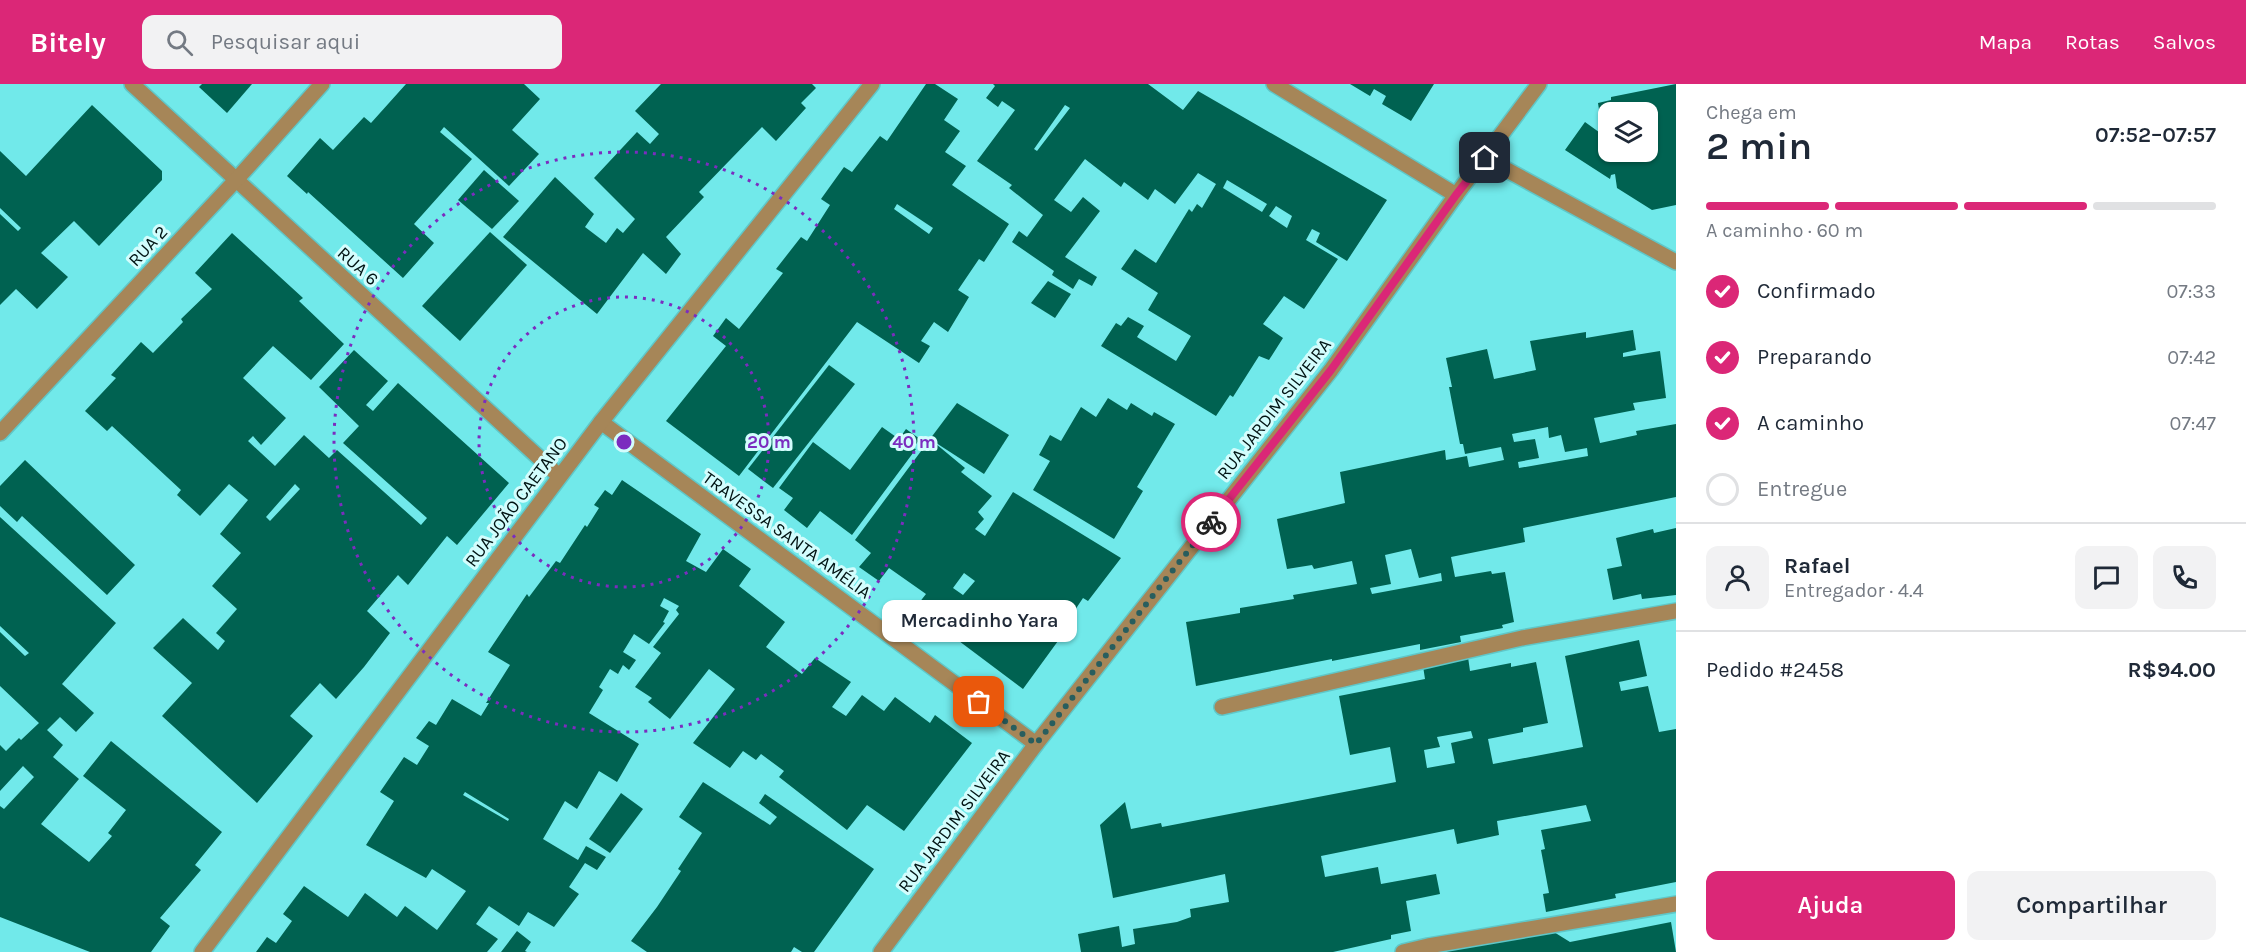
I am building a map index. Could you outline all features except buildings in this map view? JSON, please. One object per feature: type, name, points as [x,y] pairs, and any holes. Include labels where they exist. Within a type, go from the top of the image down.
[{"type":"street","name":"RUA 6","points":[[132,84],[559,476]]},
{"type":"street","name":"RUA 2","points":[[0,433],[236,180],[322,84]]},
{"type":"street","name":"RUA JOÃO CAETANO","points":[[202,952],[559,476],[872,84]]},
{"type":"street","points":[[1274,84],[1456,195]]},
{"type":"street","name":"RUA JARDIM SILVEIRA","points":[[881,952],[1036,744],[1331,370],[1456,195],[1539,84]]},
{"type":"street","points":[[1485,158],[1676,262]]},
{"type":"street","name":"TRAVESSA SANTA AMÉLIA","points":[[601,422],[1036,744]]},
{"type":"street","points":[[1222,707],[1522,638],[1676,611]]},
{"type":"street","points":[[1403,952],[1676,904]]},
{"type":"way so far","points":[[979,702],[1036,744],[1211,522]]},
{"type":"place","name":"Mercadinho Yara","points":[[979,702]]},
{"type":"route","points":[[1211,522],[1331,370],[1485,158]]}]
